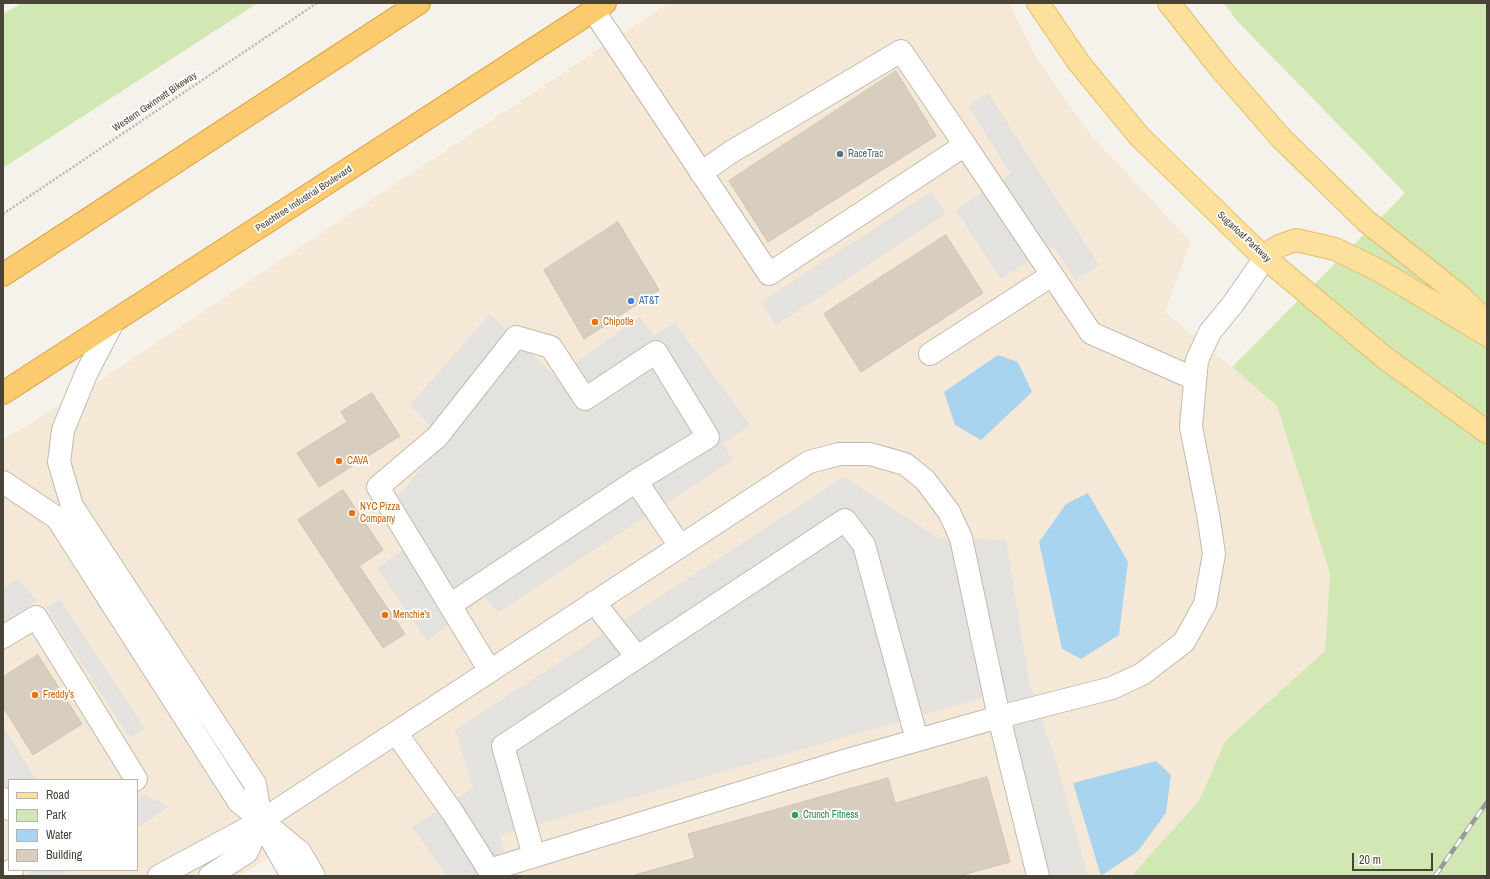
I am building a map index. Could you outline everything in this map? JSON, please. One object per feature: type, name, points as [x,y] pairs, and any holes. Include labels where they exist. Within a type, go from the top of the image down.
[{"type":"highway","points":[[3,275],[420,3]]},
{"type":"highway","name":"Peachtree Industrial Boulevard","points":[[3,393],[599,7]]},
{"type":"main road","name":"Sugarloaf Parkway","points":[[1038,3],[1079,64],[1139,136],[1265,258],[1385,358],[1487,432]]},
{"type":"main road","points":[[1170,3],[1221,69],[1281,138],[1366,221],[1458,294],[1487,322]]},
{"type":"main road","points":[[1265,258],[1279,246],[1296,240],[1335,249],[1380,271],[1487,335]]},
{"type":"lane","points":[[599,7],[701,173],[768,274],[965,146]]},
{"type":"lane","points":[[701,173],[731,152],[901,51],[1091,333],[1196,379]]},
{"type":"lane","points":[[396,733],[453,813],[490,873],[534,856],[844,761],[999,716],[1112,688],[1142,674],[1184,642],[1205,604],[1214,554],[1208,514],[1191,428],[1197,360],[1210,332],[1265,258]]},
{"type":"lane","points":[[930,354],[1052,275]]},
{"type":"lane","points":[[113,322],[86,374],[63,430],[59,462],[72,506],[255,784],[261,821],[292,876]]},
{"type":"lane","points":[[450,605],[636,481],[708,437],[656,352],[585,399],[551,347],[516,337],[437,437],[378,486],[450,605],[490,671]]},
{"type":"lane","points":[[159,876],[261,821],[809,462],[839,454],[870,454],[905,464],[925,480],[949,512],[961,538],[999,716],[1038,876]]},
{"type":"lane","points":[[636,481],[680,546]]},
{"type":"lane","points":[[3,482],[57,518],[239,802],[300,852],[314,876]]},
{"type":"lane","points":[[534,856],[503,746],[845,520],[864,545],[917,740]]},
{"type":"lane","points":[[594,602],[637,657]]},
{"type":"lane","points":[[3,638],[36,617],[136,779]]},
{"type":"lane","points":[[210,876],[247,852],[261,821]]},
{"type":"path","name":"Western Gwinnett Bikeway","points":[[3,214],[317,3]]},
{"type":"shaded area","points":[[668,3],[1009,3],[1037,59],[1091,135],[1191,242],[1165,312],[1277,405],[1330,574],[1325,652],[1225,741],[1199,801],[1131,876],[302,876],[285,849],[238,876],[3,876],[3,440],[98,382]]},
{"type":"shaded area","points":[[988,93],[1099,265],[1076,280],[1053,246],[1001,279],[956,210],[1011,174],[968,106]]},
{"type":"shaded area","points":[[932,191],[946,214],[776,325],[761,302]]},
{"type":"shaded area","points":[[490,314],[556,377],[640,317],[654,335],[675,323],[750,425],[723,444],[733,460],[497,613],[485,597],[427,641],[377,568],[418,540],[395,500],[445,441],[410,405]]},
{"type":"shaded area","points":[[844,477],[940,539],[1006,540],[1030,685],[1055,758],[1088,876],[1033,876],[982,698],[500,835],[511,876],[447,876],[412,827],[473,788],[455,730]]},
{"type":"shaded area","points":[[18,579],[37,601],[3,623],[3,588]]},
{"type":"shaded area","points":[[60,599],[145,729],[130,738],[46,608]]},
{"type":"shaded area","points":[[3,725],[35,779],[8,779],[8,808],[3,810]]},
{"type":"shaded area","points":[[144,794],[169,807],[138,827],[138,797]]},
{"type":"shaded area","points":[[68,871],[60,876],[31,876],[29,872]]},
{"type":"green space","points":[[22,3],[258,3],[3,168],[3,14]]},
{"type":"green space","points":[[1224,3],[1487,3],[1487,876],[1131,876],[1199,801],[1225,741],[1325,651],[1330,574],[1277,406],[1232,367],[1405,193],[1237,21]]},
{"type":"water","points":[[998,355],[1018,362],[1032,392],[981,440],[955,425],[944,392]]},
{"type":"water","points":[[1088,493],[1128,562],[1119,635],[1081,659],[1062,649],[1039,542],[1066,504]]},
{"type":"water","points":[[1156,761],[1171,775],[1166,813],[1138,851],[1101,876],[1073,783]]},
{"type":"building","name":"RaceTrac","points":[[896,71],[936,136],[768,242],[729,181]]},
{"type":"building","points":[[618,222],[659,290],[584,339],[544,270]]},
{"type":"building","points":[[946,235],[983,293],[861,372],[824,314]]},
{"type":"building","points":[[372,393],[400,436],[319,487],[297,453],[347,422],[341,412]]},
{"type":"building","points":[[343,490],[383,550],[359,566],[405,634],[383,648],[298,520]]},
{"type":"building","points":[[38,655],[82,724],[33,755],[3,707],[3,677]]},
{"type":"building","points":[[987,777],[1010,862],[959,876],[631,876],[695,858],[688,834],[888,778],[895,803]]},
{"type":"railway","points":[[1435,876],[1487,802]]},
{"type":"place","name":"RaceTrac","points":[[840,154]]},
{"type":"place","name":"AT&T","points":[[631,301]]},
{"type":"place","name":"Chipotle","points":[[595,322]]},
{"type":"place","name":"CAVA","points":[[339,461]]},
{"type":"place","name":"NYC Pizza Company","points":[[352,513]]},
{"type":"place","name":"Menchie's","points":[[385,615]]},
{"type":"place","name":"Freddy's","points":[[35,695]]},
{"type":"place","name":"Crunch Fitness","points":[[795,815]]}]
